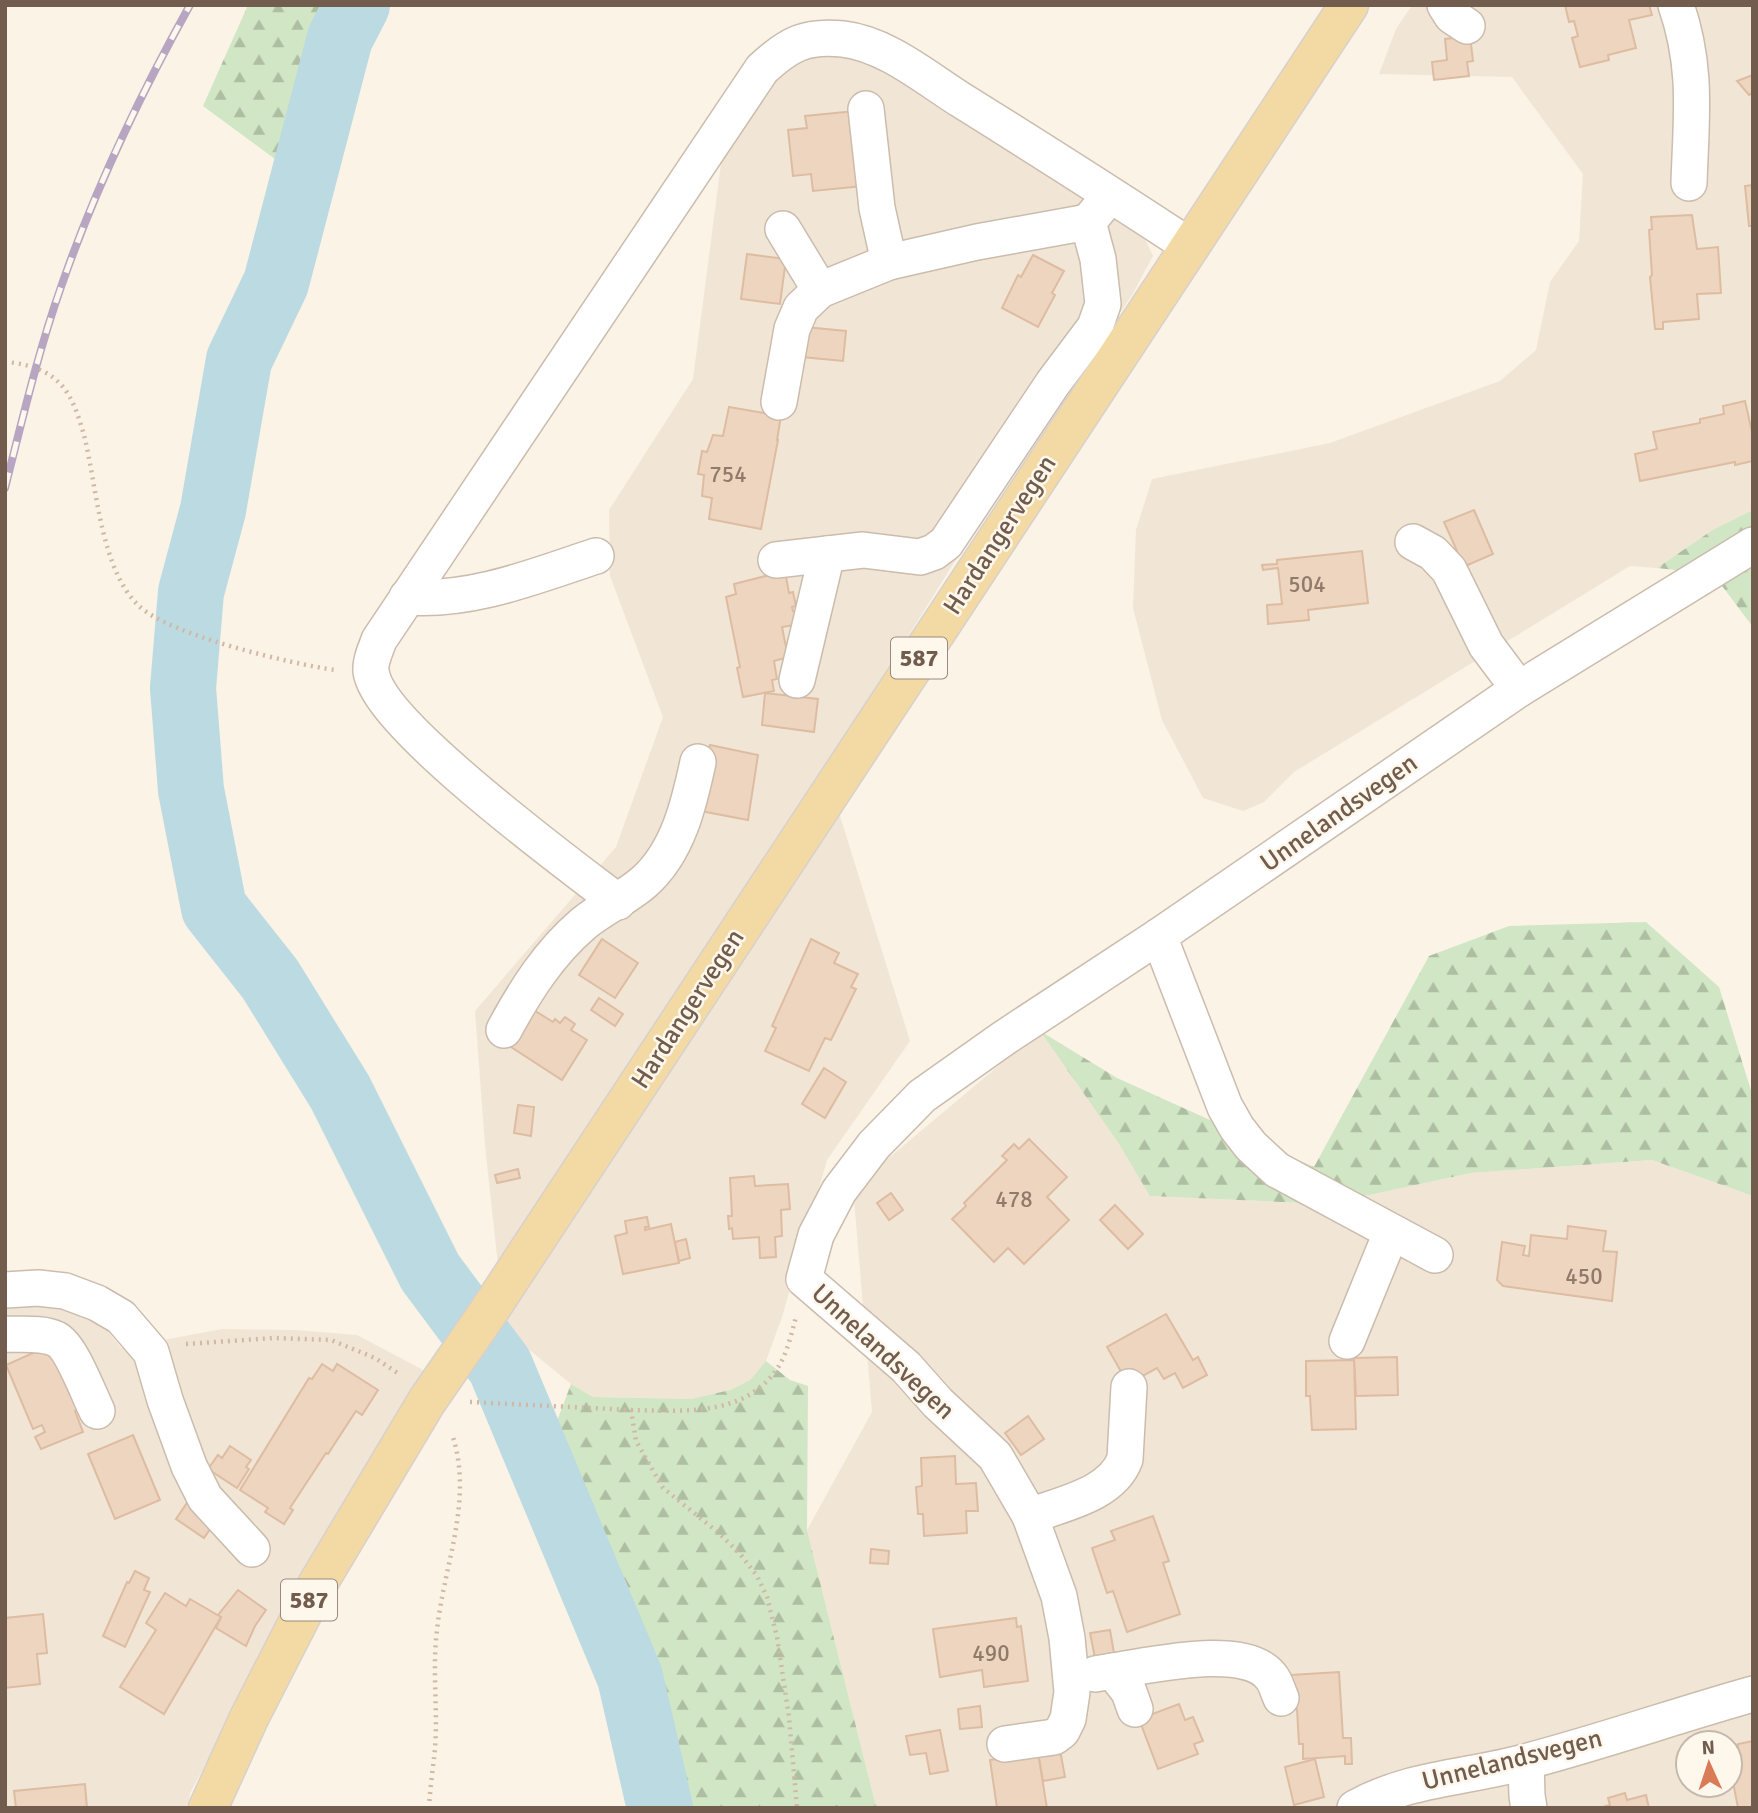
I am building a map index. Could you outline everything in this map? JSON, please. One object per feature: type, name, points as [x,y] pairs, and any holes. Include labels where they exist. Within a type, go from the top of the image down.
[{"type":"main road","name":"Hardangervegen","points":[[427,1402],[1349,5]]},
{"type":"main road","name":"587","points":[[208,1808],[249,1718],[317,1585],[427,1402]]},
{"type":"street","points":[[1675,5],[1690,57],[1693,89],[1689,183]]},
{"type":"street","points":[[618,902],[480,793],[420,740],[390,707],[378,690],[371,671],[379,640],[762,69],[782,51],[799,43],[821,38],[845,39],[868,45],[1111,194],[1191,247]]},
{"type":"street","points":[[866,109],[877,208],[889,262]]},
{"type":"street","points":[[779,402],[792,329],[802,308],[820,290],[889,262],[977,242],[1088,222],[1111,194]]},
{"type":"street","points":[[776,560],[863,550],[920,557],[934,552],[946,543],[1053,383],[1095,327],[1103,304],[1098,259],[1088,222]]},
{"type":"street","points":[[783,229],[820,290]]},
{"type":"street","points":[[1413,542],[1433,553],[1449,570],[1486,645],[1518,689]]},
{"type":"street","name":"Unnelandsvegen","points":[[1072,1685],[1059,1596],[1030,1516],[995,1456],[937,1403],[906,1367],[804,1279],[816,1235],[839,1191],[874,1145],[922,1096],[1004,1038],[1160,936],[1518,689],[1753,545]]},
{"type":"street","points":[[797,680],[827,554]]},
{"type":"street","points":[[407,597],[435,600],[462,596],[510,584],[596,556]]},
{"type":"street","points":[[504,1030],[525,992],[551,957],[584,923],[646,881],[663,861],[690,801],[698,762]]},
{"type":"street","points":[[1160,936],[1225,1107],[1251,1146],[1277,1170],[1435,1255]]},
{"type":"street","points":[[1348,1341],[1391,1233]]},
{"type":"street","points":[[5,1290],[38,1288],[65,1291],[97,1303],[121,1317],[151,1352],[189,1466],[205,1498],[252,1549]]},
{"type":"street","points":[[5,1334],[57,1339],[65,1348],[97,1411]]},
{"type":"street","points":[[1030,1516],[1097,1490],[1121,1469],[1125,1459],[1129,1387]]},
{"type":"street","points":[[1005,1744],[1054,1737],[1062,1731],[1068,1719],[1072,1685],[1113,1671],[1190,1659],[1241,1660],[1261,1667],[1272,1677],[1281,1698]]},
{"type":"street","points":[[1113,1671],[1129,1692],[1135,1709]]},
{"type":"street","name":"Unnelandsvegen","points":[[1355,1808],[1379,1794],[1423,1781],[1526,1762],[1753,1694]]},
{"type":"street","points":[[1526,1762],[1530,1808]]},
{"type":"path","points":[[5,362],[37,369],[55,379],[69,395],[79,417],[108,551],[120,581],[139,607],[167,624],[222,643],[314,667],[371,671]]},
{"type":"path","points":[[466,1402],[696,1411],[733,1404],[756,1392],[777,1368],[788,1346],[804,1279]]},
{"type":"path","points":[[151,1352],[196,1342],[274,1338],[331,1340],[375,1358],[427,1402],[458,1452],[462,1480],[437,1630],[435,1747],[429,1808]]},
{"type":"path","points":[[631,1410],[636,1441],[663,1488],[720,1534],[741,1555],[757,1576],[767,1597],[777,1637],[789,1717],[797,1808]]},
{"type":"shaded area","points":[[1412,5],[1753,5],[1753,510],[1714,529],[1657,568],[1630,566],[1294,772],[1264,802],[1243,811],[1203,798],[1162,720],[1133,608],[1136,530],[1152,479],[1330,443],[1500,381],[1536,350],[1550,282],[1579,241],[1583,174],[1512,77],[1379,74],[1396,29]]},
{"type":"shaded area","points":[[844,54],[878,64],[1140,229],[1153,256],[1132,295],[955,561],[831,760],[840,816],[910,1041],[827,1160],[782,1317],[766,1361],[750,1380],[730,1390],[691,1399],[593,1397],[571,1384],[505,1330],[485,1145],[475,1011],[616,847],[663,717],[610,576],[609,510],[693,379],[722,156],[778,74],[812,57]]},
{"type":"shaded area","points":[[1040,1031],[1119,1144],[1151,1196],[1328,1204],[1471,1173],[1652,1160],[1753,1196],[1753,1808],[878,1808],[807,1530],[872,1412],[853,1188]]},
{"type":"shaded area","points":[[5,1303],[68,1305],[100,1321],[121,1348],[222,1329],[295,1330],[357,1335],[425,1371],[255,1672],[190,1793],[188,1808],[5,1808]]},
{"type":"green space","points":[[248,5],[340,5],[318,39],[275,159],[203,106]]},
{"type":"green space","points":[[1753,510],[1753,627],[1713,574],[1657,568],[1714,529]]},
{"type":"green space","points":[[1646,922],[1719,987],[1753,1097],[1753,1196],[1652,1160],[1471,1173],[1328,1204],[1150,1196],[1119,1144],[1040,1031],[1117,1078],[1314,1167],[1429,956],[1509,926]]},
{"type":"green space","points":[[766,1361],[790,1380],[808,1386],[807,1530],[878,1808],[634,1808],[545,1453],[571,1384],[593,1397],[691,1399],[730,1390],[750,1380]]},
{"type":"building","points":[[1565,5],[1649,5],[1652,15],[1629,20],[1636,48],[1608,55],[1609,60],[1580,67],[1572,38],[1578,36],[1574,21],[1569,22]]},
{"type":"building","points":[[1470,36],[1473,61],[1467,62],[1469,76],[1434,80],[1432,62],[1447,60],[1445,39]]},
{"type":"building","points":[[1753,75],[1753,93],[1749,95],[1737,81]]},
{"type":"building","points":[[855,111],[863,186],[813,191],[811,174],[793,176],[788,130],[807,128],[805,116]]},
{"type":"building","points":[[1753,185],[1753,226],[1749,226],[1745,186]]},
{"type":"building","points":[[1692,215],[1697,249],[1718,247],[1721,293],[1697,294],[1699,319],[1663,322],[1663,329],[1655,329],[1650,277],[1651,217]]},
{"type":"building","points":[[747,254],[786,259],[780,304],[741,299]]},
{"type":"building","points":[[1033,255],[1064,271],[1038,327],[1002,308],[1018,275],[1021,277]]},
{"type":"building","points":[[805,327],[846,331],[843,361],[802,357]]},
{"type":"building","points":[[1745,401],[1753,436],[1753,461],[1735,465],[1735,462],[1640,481],[1635,454],[1657,449],[1653,432],[1700,423],[1700,419],[1724,414],[1723,406]]},
{"type":"building","points":[[729,407],[781,416],[761,529],[709,519],[712,498],[702,496],[704,475],[698,474],[702,451],[707,452],[713,435],[723,436]]},
{"type":"building","points":[[1474,510],[1493,554],[1461,568],[1454,552],[1457,551],[1444,522]]},
{"type":"building","points":[[1362,551],[1368,603],[1308,610],[1309,620],[1268,624],[1267,605],[1282,604],[1278,568],[1263,570],[1262,565],[1277,564],[1277,560]]},
{"type":"building","points":[[785,571],[789,593],[793,592],[796,606],[792,607],[793,611],[797,611],[800,624],[782,627],[788,657],[774,661],[777,679],[772,680],[774,691],[743,697],[726,597],[736,594],[734,584]]},
{"type":"building","points":[[765,693],[818,699],[814,732],[762,725]]},
{"type":"building","points":[[710,745],[758,755],[748,820],[695,810]]},
{"type":"building","points":[[602,939],[638,963],[615,998],[579,975]]},
{"type":"building","points":[[811,939],[839,953],[834,963],[858,974],[851,987],[856,989],[831,1040],[825,1038],[809,1071],[765,1051],[776,1028],[772,1026]]},
{"type":"building","points":[[599,998],[623,1014],[615,1026],[591,1010]]},
{"type":"building","points":[[524,1004],[553,1022],[555,1019],[560,1023],[565,1017],[575,1024],[571,1030],[587,1040],[562,1080],[500,1040]]},
{"type":"building","points":[[824,1068],[846,1082],[825,1118],[802,1104]]},
{"type":"building","points":[[518,1105],[534,1107],[531,1136],[514,1133]]},
{"type":"building","points":[[1029,1139],[1067,1177],[1047,1197],[1069,1220],[1024,1264],[1008,1248],[994,1262],[952,1219],[966,1206],[964,1203],[1007,1160],[1002,1156],[1014,1144],[1019,1149]]},
{"type":"building","points":[[518,1169],[520,1178],[497,1183],[495,1175]]},
{"type":"building","points":[[754,1176],[755,1186],[788,1184],[790,1209],[781,1210],[782,1236],[775,1237],[776,1257],[760,1258],[759,1237],[733,1239],[732,1228],[729,1229],[728,1216],[732,1216],[730,1178]]},
{"type":"building","points":[[891,1193],[903,1210],[889,1220],[877,1203]]},
{"type":"building","points":[[1115,1205],[1143,1234],[1128,1249],[1100,1220]]},
{"type":"building","points":[[647,1217],[649,1227],[645,1227],[645,1230],[671,1224],[679,1263],[623,1274],[615,1236],[627,1233],[625,1221]]},
{"type":"building","points":[[1568,1226],[1606,1231],[1603,1251],[1617,1252],[1612,1301],[1503,1286],[1497,1280],[1502,1242],[1525,1246],[1523,1255],[1529,1256],[1531,1235],[1567,1239]]},
{"type":"building","points":[[686,1239],[690,1258],[679,1261],[675,1242]]},
{"type":"building","points":[[1166,1314],[1193,1360],[1198,1357],[1207,1375],[1183,1388],[1175,1373],[1164,1379],[1157,1368],[1128,1384],[1107,1347]]},
{"type":"building","points":[[51,1345],[79,1410],[75,1411],[83,1432],[41,1449],[35,1437],[45,1432],[42,1425],[33,1429],[6,1365]]},
{"type":"building","points":[[1397,1357],[1398,1395],[1356,1396],[1354,1358]]},
{"type":"building","points":[[1354,1360],[1356,1429],[1312,1430],[1310,1396],[1306,1396],[1306,1361]]},
{"type":"building","points":[[322,1364],[333,1371],[337,1364],[378,1390],[362,1415],[356,1411],[328,1454],[326,1453],[290,1508],[293,1510],[284,1524],[265,1512],[268,1508],[240,1490],[309,1378],[312,1379]]},
{"type":"building","points":[[1028,1416],[1044,1439],[1021,1455],[1005,1433]]},
{"type":"building","points":[[133,1435],[160,1500],[115,1519],[88,1454]]},
{"type":"building","points":[[230,1446],[251,1460],[246,1467],[249,1469],[237,1488],[208,1469],[218,1455],[222,1458]]},
{"type":"building","points":[[955,1456],[956,1484],[976,1483],[978,1511],[966,1511],[967,1533],[924,1536],[923,1514],[918,1514],[916,1487],[922,1486],[921,1458]]},
{"type":"building","points":[[189,1500],[217,1519],[204,1538],[176,1519]]},
{"type":"building","points":[[1153,1516],[1169,1561],[1163,1563],[1180,1614],[1127,1632],[1113,1591],[1107,1593],[1092,1548],[1115,1540],[1111,1531]]},
{"type":"building","points":[[871,1549],[889,1551],[888,1564],[870,1563]]},
{"type":"building","points":[[135,1571],[149,1578],[144,1590],[150,1592],[125,1647],[103,1636],[127,1582],[129,1583]]},
{"type":"building","points":[[238,1590],[266,1610],[246,1646],[216,1628],[221,1617],[218,1615]]},
{"type":"building","points":[[165,1593],[186,1606],[190,1599],[221,1617],[164,1714],[120,1687],[156,1630],[146,1623]]},
{"type":"building","points":[[43,1614],[47,1653],[37,1654],[40,1684],[5,1688],[5,1618]]},
{"type":"building","points":[[1016,1618],[1017,1627],[1021,1626],[1028,1681],[984,1687],[982,1670],[940,1677],[933,1629]]},
{"type":"building","points":[[1110,1630],[1115,1659],[1096,1663],[1090,1633]]},
{"type":"building","points":[[1339,1672],[1343,1738],[1351,1738],[1352,1764],[1345,1764],[1345,1756],[1303,1759],[1303,1744],[1299,1744],[1297,1709],[1293,1709],[1291,1675]]},
{"type":"building","points":[[1179,1704],[1185,1720],[1193,1717],[1203,1741],[1194,1744],[1198,1754],[1158,1769],[1139,1719]]},
{"type":"building","points":[[980,1706],[982,1727],[960,1729],[958,1709]]},
{"type":"building","points":[[940,1730],[948,1771],[930,1774],[926,1753],[910,1755],[906,1736]]},
{"type":"building","points":[[1753,1741],[1753,1808],[1738,1808],[1736,1799],[1744,1799],[1744,1743]]},
{"type":"building","points":[[1060,1750],[1065,1777],[1043,1781],[1038,1753]]},
{"type":"building","points":[[1038,1753],[1047,1808],[997,1808],[990,1760]]},
{"type":"building","points":[[1315,1759],[1324,1797],[1294,1805],[1285,1767]]},
{"type":"building","points":[[85,1784],[87,1808],[16,1808],[14,1791]]},
{"type":"building","points":[[1625,1793],[1627,1800],[1646,1795],[1649,1808],[1599,1808],[1610,1805],[1608,1798]]},
{"type":"waterway","points":[[357,5],[340,38],[276,283],[239,360],[213,510],[191,592],[183,688],[191,790],[214,908],[270,979],[340,1092],[430,1272],[500,1366],[630,1677],[660,1808]]},
{"type":"railway","points":[[5,488],[45,336],[74,250],[120,143],[190,5]]}]
